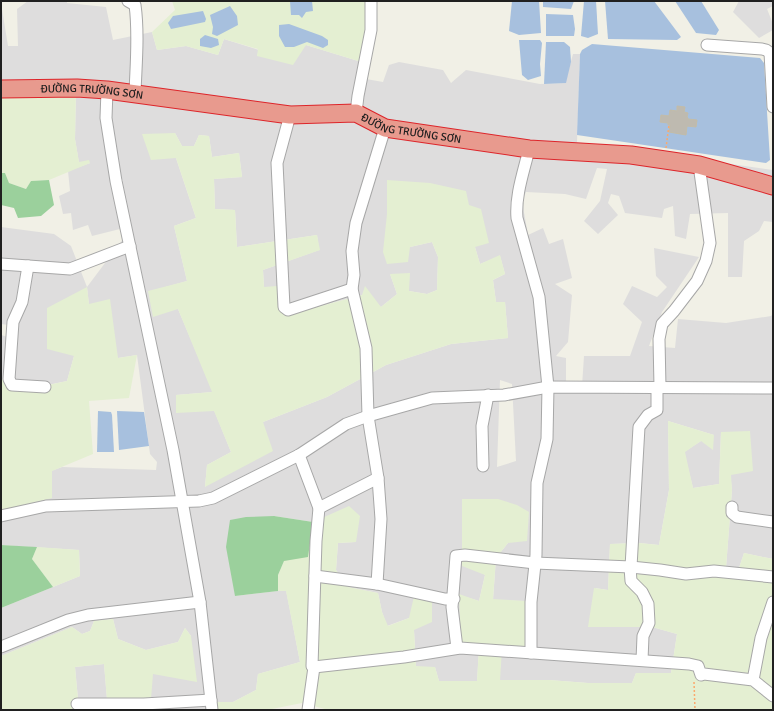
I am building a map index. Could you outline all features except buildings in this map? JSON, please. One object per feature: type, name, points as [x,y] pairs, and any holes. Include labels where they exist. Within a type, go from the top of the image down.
[{"type":"highway","name":"ĐƯỜNG TRƯỜNG SƠN","points":[[1,89],[62,88],[107,90],[290,115],[356,113],[385,128],[529,149],[631,155],[699,164],[773,186]]},
{"type":"street","points":[[128,1],[135,5],[137,19],[135,94]]},
{"type":"street","points":[[356,113],[371,30],[371,1]]},
{"type":"street","points":[[707,46],[762,49],[770,53],[773,107]]},
{"type":"street","points":[[77,704],[212,705],[200,602],[173,450],[116,181],[106,118],[107,90]]},
{"type":"street","points":[[290,115],[277,163],[284,307],[288,310],[352,289]]},
{"type":"street","points":[[377,584],[381,519],[378,478],[368,416],[366,348],[352,289],[354,275],[352,251],[356,223],[385,128]]},
{"type":"street","points":[[529,149],[516,208],[517,218],[539,297],[548,386],[547,439],[537,483],[535,563],[531,602],[531,653]]},
{"type":"street","points":[[642,660],[643,636],[649,623],[648,604],[642,592],[631,581],[630,567],[639,427],[648,415],[657,410],[659,339],[662,324],[674,312],[697,281],[706,261],[710,243],[699,164]]},
{"type":"street","points":[[1,264],[70,268],[130,246]]},
{"type":"street","points":[[28,266],[22,302],[13,322],[9,379],[12,385],[45,387]]},
{"type":"street","points":[[1,516],[46,506],[182,502],[213,498],[299,455],[346,424],[368,416],[432,398],[504,395],[548,386],[772,387],[773,399]]},
{"type":"street","points":[[483,466],[482,426],[488,395]]},
{"type":"street","points":[[299,455],[319,508],[312,666],[314,667],[308,710]]},
{"type":"street","points":[[319,508],[378,478]]},
{"type":"street","points":[[732,507],[732,513],[737,517],[773,522]]},
{"type":"street","points":[[457,648],[452,607],[454,599],[456,556],[465,555],[535,563],[630,567],[686,574],[714,571],[773,576]]},
{"type":"street","points":[[315,576],[377,584],[445,599],[454,599]]},
{"type":"street","points":[[1,647],[68,620],[88,615],[200,602]]},
{"type":"street","points":[[753,680],[761,638],[773,602]]},
{"type":"street","points":[[314,667],[404,658],[457,648],[688,664],[698,666],[701,675],[704,674],[753,680],[773,696]]},
{"type":"path","points":[[665,160],[669,125]]},
{"type":"path","points":[[695,710],[694,687],[698,666]]},
{"type":"shaded area","points":[[28,1],[67,1],[67,3],[106,7],[113,40],[152,32],[157,50],[186,46],[218,55],[224,39],[259,50],[257,56],[306,45],[368,64],[366,79],[383,82],[389,65],[399,62],[443,70],[451,83],[466,70],[540,84],[565,83],[573,54],[580,54],[577,142],[773,170],[773,222],[764,221],[759,231],[744,241],[742,277],[728,277],[728,213],[690,214],[686,239],[675,236],[673,206],[664,209],[662,218],[625,213],[619,196],[611,194],[608,203],[618,215],[598,234],[584,221],[600,201],[607,169],[597,168],[586,199],[565,194],[526,192],[522,201],[528,235],[543,228],[549,244],[563,239],[572,278],[555,284],[572,295],[568,342],[556,356],[566,358],[566,387],[582,386],[584,356],[630,356],[642,322],[623,304],[632,286],[657,297],[667,287],[656,276],[654,248],[699,257],[662,312],[649,346],[675,348],[678,319],[726,323],[771,316],[773,314],[773,559],[744,553],[738,571],[726,568],[732,490],[721,432],[719,484],[693,488],[684,452],[714,435],[668,421],[669,490],[659,545],[639,543],[610,544],[608,590],[595,588],[652,627],[677,634],[671,673],[636,673],[632,683],[499,680],[502,648],[525,601],[493,600],[496,558],[508,543],[498,499],[462,500],[462,555],[485,575],[479,601],[459,595],[479,647],[477,682],[439,681],[435,667],[416,667],[414,630],[409,618],[387,626],[378,593],[348,587],[336,570],[338,543],[356,542],[313,522],[274,516],[235,596],[286,590],[300,662],[258,674],[256,690],[233,702],[201,702],[221,710],[79,710],[75,667],[104,664],[107,699],[153,674],[191,636],[185,628],[178,642],[146,650],[118,639],[113,619],[94,621],[90,631],[82,634],[72,627],[1,656],[1,608],[80,576],[79,550],[1,545],[1,511],[51,471],[62,467],[156,470],[157,462],[150,454],[137,355],[118,358],[89,305],[87,287],[123,239],[120,229],[92,236],[88,225],[73,230],[71,213],[63,214],[59,196],[70,191],[68,171],[90,163],[79,163],[75,139],[76,90],[1,90],[1,9],[8,46],[18,46],[17,9]],"holes":[[[175,133],[182,146],[194,146],[199,135],[209,136],[212,157],[239,153],[242,177],[214,179],[215,209],[235,210],[237,247],[317,235],[319,250],[263,270],[264,287],[287,315],[362,295],[381,307],[397,294],[390,274],[409,291],[427,294],[437,290],[438,257],[432,242],[410,247],[387,214],[387,180],[475,247],[480,264],[500,256],[505,274],[493,280],[496,302],[505,302],[508,338],[451,344],[386,365],[327,397],[263,422],[205,487],[207,465],[231,452],[214,410],[176,395],[213,392],[178,309],[148,292],[187,281],[174,226],[196,218],[176,158]],[[500,380],[512,384],[516,461],[497,467]]]},
{"type":"shaded area","points":[[739,1],[773,1],[773,6],[767,9],[773,24],[773,30],[759,38],[733,12]]},
{"type":"shaded area","points":[[1,227],[54,234],[71,246],[87,287],[74,356],[67,381],[14,392],[1,377],[1,335],[8,337],[9,325],[1,324]]},
{"type":"green space","points":[[172,1],[376,1],[368,64],[306,45],[293,65],[257,56],[258,49],[224,39],[218,55],[186,46],[157,50],[152,32],[175,10]]},
{"type":"green space","points":[[76,89],[75,139],[79,162],[89,160],[90,163],[49,180],[31,181],[26,189],[9,183],[5,173],[1,173],[1,90]]},
{"type":"green space","points":[[175,133],[182,146],[194,146],[199,135],[209,136],[212,157],[239,153],[242,177],[214,179],[215,209],[235,210],[237,247],[317,235],[320,250],[263,270],[264,287],[277,286],[279,308],[287,315],[362,295],[365,286],[381,307],[397,294],[390,274],[410,273],[409,291],[427,294],[437,290],[438,257],[432,242],[410,247],[408,262],[387,264],[383,252],[387,214],[387,180],[430,183],[466,191],[469,205],[481,209],[489,243],[475,247],[480,264],[500,255],[505,274],[493,280],[496,302],[505,302],[508,338],[451,344],[386,365],[327,397],[263,422],[273,451],[205,487],[207,465],[231,452],[214,411],[176,413],[176,395],[212,392],[178,309],[153,317],[148,291],[187,281],[174,226],[196,218],[176,158],[151,160],[142,134]]},
{"type":"green space","points":[[1,173],[5,173],[9,183],[26,189],[31,181],[49,180],[54,205],[41,216],[18,218],[14,208],[1,205]]},
{"type":"green space","points":[[87,287],[89,304],[110,299],[118,358],[137,355],[129,398],[89,401],[93,454],[52,471],[52,498],[1,511],[1,378],[15,392],[67,381],[74,356],[47,349],[47,308]]},
{"type":"green space","points":[[668,421],[714,435],[713,450],[701,441],[685,452],[693,488],[719,484],[721,432],[750,431],[753,471],[731,475],[732,490],[726,568],[738,571],[744,553],[773,559],[773,710],[354,710],[325,709],[302,703],[267,710],[221,710],[199,702],[233,702],[256,690],[258,674],[300,662],[286,591],[278,591],[278,575],[284,561],[313,522],[349,506],[360,516],[356,542],[338,543],[336,570],[348,587],[378,593],[382,612],[388,626],[409,618],[415,592],[432,597],[432,622],[414,630],[416,666],[435,667],[439,681],[477,681],[479,647],[461,648],[459,594],[479,601],[485,575],[462,566],[462,499],[498,499],[517,505],[529,512],[527,541],[508,543],[496,558],[493,599],[526,601],[526,648],[502,648],[500,680],[632,683],[636,673],[671,673],[677,634],[652,627],[588,627],[594,588],[608,590],[610,544],[639,543],[659,545],[669,490]]},
{"type":"green space","points":[[274,516],[313,522],[308,557],[284,561],[278,575],[278,591],[235,596],[226,547],[230,520],[246,517]]},
{"type":"green space","points":[[1,545],[37,547],[32,559],[53,587],[1,608]]},
{"type":"green space","points":[[37,547],[79,550],[80,576],[53,587],[32,559]]},
{"type":"green space","points":[[113,619],[118,639],[146,650],[178,642],[185,628],[191,636],[197,682],[153,674],[151,699],[107,700],[104,664],[75,667],[79,710],[1,710],[1,656],[72,627],[82,634],[90,631],[94,621]]},
{"type":"water","points":[[290,1],[312,1],[313,11],[306,12],[302,18],[299,15],[291,15]]},
{"type":"water","points":[[512,1],[539,1],[541,33],[519,35],[509,31]]},
{"type":"water","points":[[543,1],[574,1],[571,9],[543,7]]},
{"type":"water","points":[[584,1],[596,1],[598,34],[588,38],[581,36]]},
{"type":"water","points":[[605,1],[654,1],[681,37],[677,40],[608,39]]},
{"type":"water","points":[[675,1],[701,1],[719,30],[716,35],[696,33]]},
{"type":"water","points":[[230,6],[237,16],[238,25],[217,36],[212,34],[213,27],[210,15]]},
{"type":"water","points":[[203,11],[206,19],[205,22],[171,29],[168,23],[173,16]]},
{"type":"water","points":[[546,14],[573,15],[575,29],[574,36],[546,36]]},
{"type":"water","points":[[289,24],[322,36],[328,40],[328,45],[323,48],[307,42],[294,47],[285,47],[279,36],[279,25]]},
{"type":"water","points":[[205,35],[218,39],[219,45],[211,48],[200,46],[200,39]]},
{"type":"water","points":[[519,40],[540,40],[542,43],[540,64],[541,76],[528,80],[522,75]]},
{"type":"water","points":[[546,42],[564,42],[570,47],[571,62],[566,83],[544,84]]},
{"type":"water","points":[[592,44],[760,58],[764,63],[770,160],[766,163],[577,135],[580,54],[582,50]]},
{"type":"water","points":[[98,411],[111,412],[114,452],[97,452]]},
{"type":"water","points":[[117,411],[144,412],[149,446],[119,450]]}]
